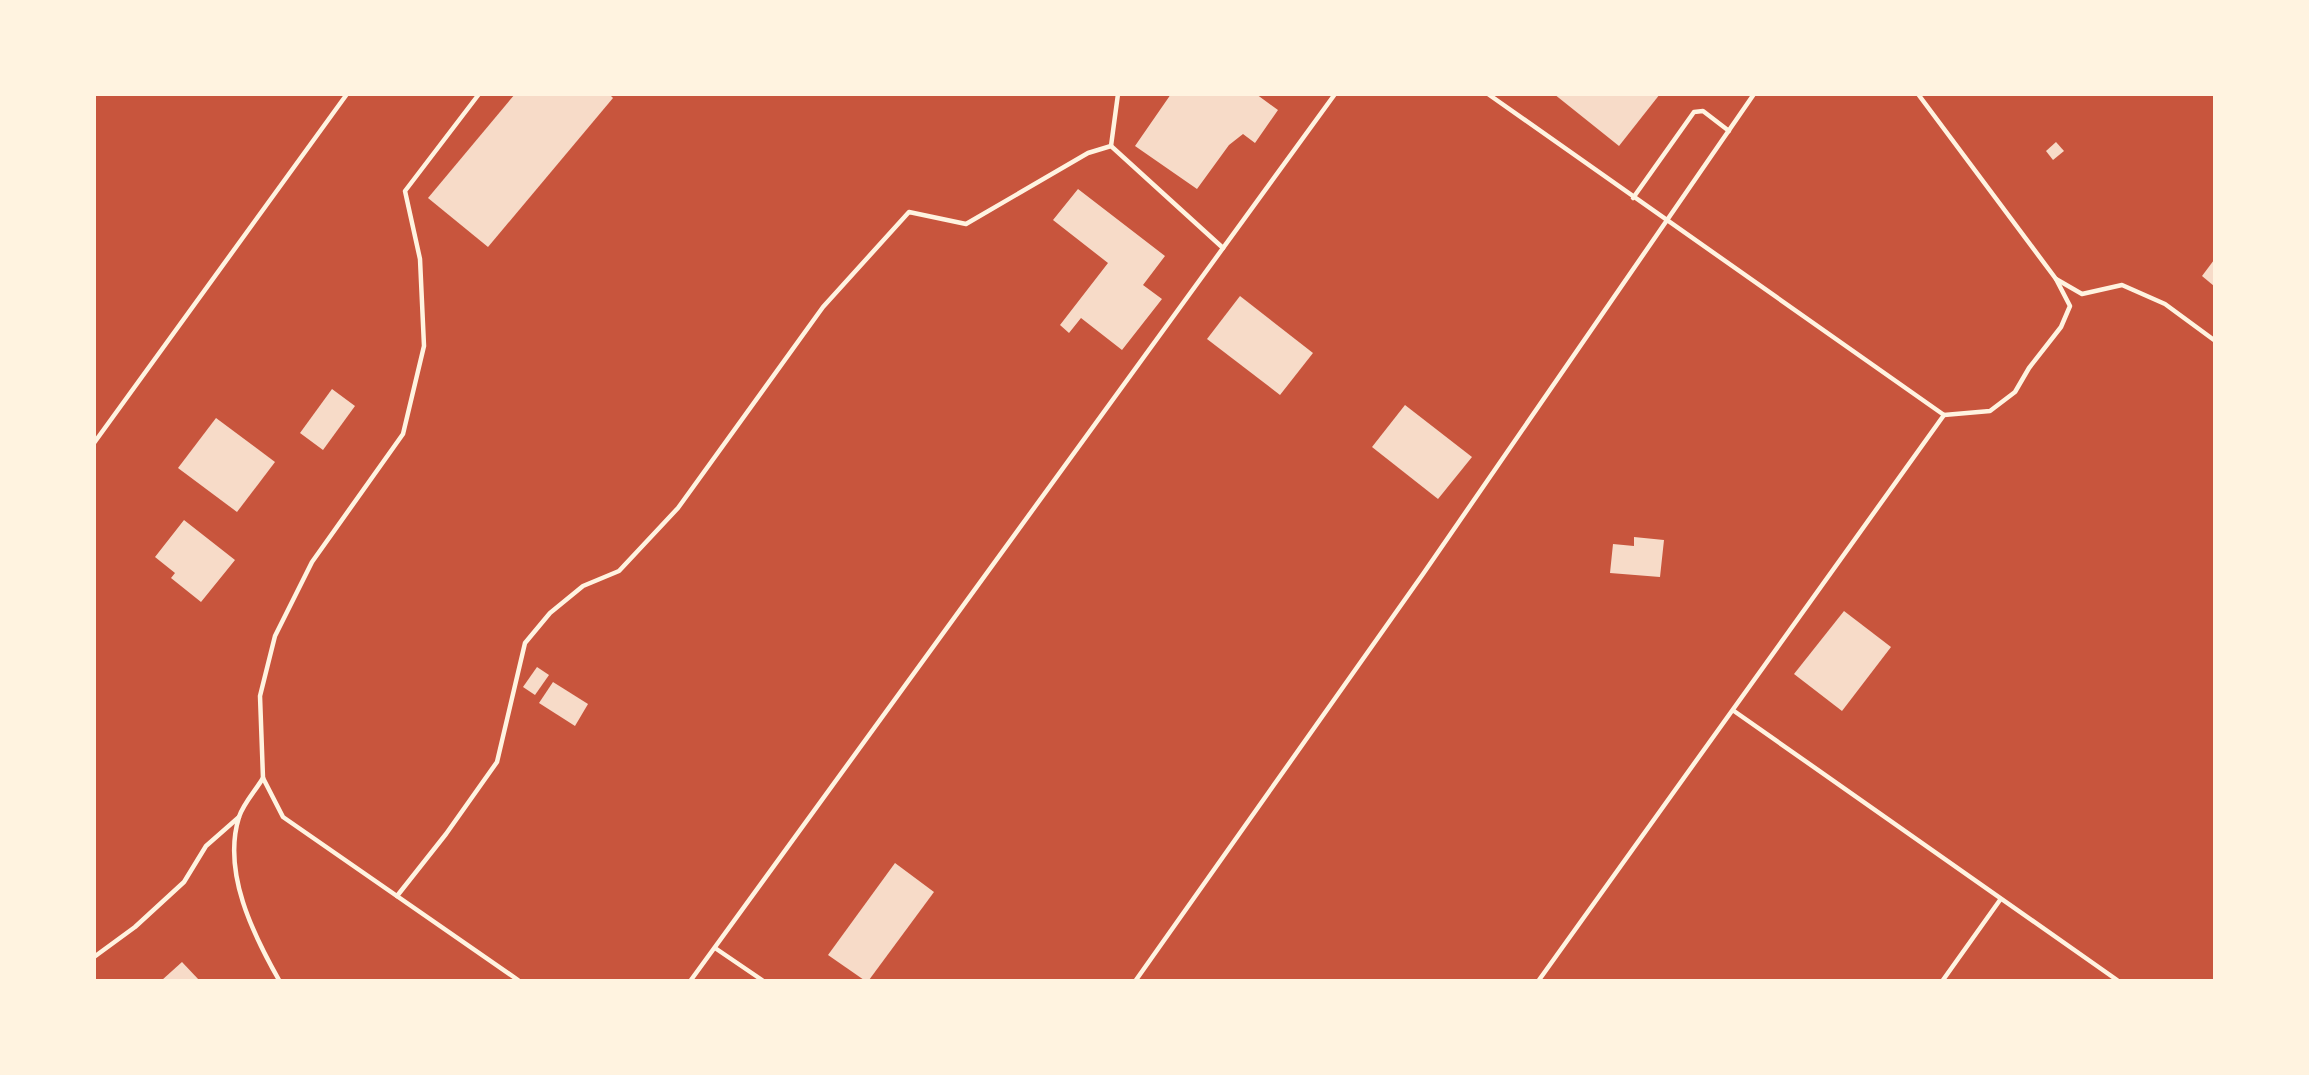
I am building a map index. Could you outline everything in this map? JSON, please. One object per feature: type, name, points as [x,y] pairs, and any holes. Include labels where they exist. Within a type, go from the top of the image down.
[{"type":"lane","points":[[94,443],[347,94]]},
{"type":"lane","points":[[479,94],[405,191],[420,259],[424,346],[406,423],[403,434],[312,562],[274,636],[260,696],[263,778],[283,816],[518,981]]},
{"type":"lane","points":[[1111,146],[1118,94]]},
{"type":"lane","points":[[691,981],[1335,94]]},
{"type":"lane","points":[[1488,94],[1944,415],[1990,411],[2015,392],[2029,368],[2061,327],[2070,306],[2055,279],[1918,94]]},
{"type":"lane","points":[[1136,981],[1423,574],[1754,94]]},
{"type":"lane","points":[[1633,198],[1694,112],[1703,111],[1729,131]]},
{"type":"lane","points":[[397,896],[446,834],[497,762],[525,643],[550,613],[583,586],[619,571],[678,508],[823,307],[909,212],[966,225],[1088,153],[1111,146]]},
{"type":"lane","points":[[1111,146],[1223,248]]},
{"type":"lane","points":[[2055,279],[2082,294],[2122,285],[2165,304],[2214,340]]},
{"type":"lane","points":[[1539,981],[1944,415]]},
{"type":"lane","points":[[1734,711],[2116,981]]},
{"type":"lane","points":[[94,957],[135,927],[184,882],[206,846],[239,817],[263,778]]},
{"type":"lane","points":[[239,817],[234,867],[252,932],[279,981]]},
{"type":"lane","points":[[1943,981],[2000,900]]},
{"type":"lane","points":[[715,948],[762,981]]},
{"type":"building","points":[[515,94],[609,94],[613,98],[488,247],[428,198]]},
{"type":"building","points":[[1171,94],[1256,94],[1278,110],[1255,143],[1243,134],[1229,145],[1197,189],[1135,146]]},
{"type":"building","points":[[1554,94],[1660,94],[1619,146]]},
{"type":"building","points":[[2056,142],[2064,151],[2053,160],[2046,151]]},
{"type":"building","points":[[1078,189],[1165,256],[1143,285],[1162,299],[1122,350],[1081,318],[1069,333],[1060,325],[1108,263],[1053,220]]},
{"type":"building","points":[[2214,260],[2214,286],[2202,276]]},
{"type":"building","points":[[1240,296],[1313,353],[1280,395],[1207,339]]},
{"type":"building","points":[[332,389],[355,406],[323,450],[300,433]]},
{"type":"building","points":[[1405,405],[1472,457],[1438,499],[1372,447]]},
{"type":"building","points":[[216,418],[275,462],[237,512],[178,468]]},
{"type":"building","points":[[184,520],[235,560],[201,602],[171,578],[175,573],[155,557]]},
{"type":"building","points":[[1634,537],[1664,540],[1660,577],[1610,573],[1613,544],[1634,546]]},
{"type":"building","points":[[1844,611],[1891,647],[1842,711],[1794,674]]},
{"type":"building","points":[[537,667],[549,675],[535,695],[523,687]]},
{"type":"building","points":[[553,682],[588,704],[575,726],[539,703]]},
{"type":"building","points":[[895,863],[934,892],[869,980],[864,980],[828,955]]},
{"type":"building","points":[[182,962],[199,980],[162,980]]}]
